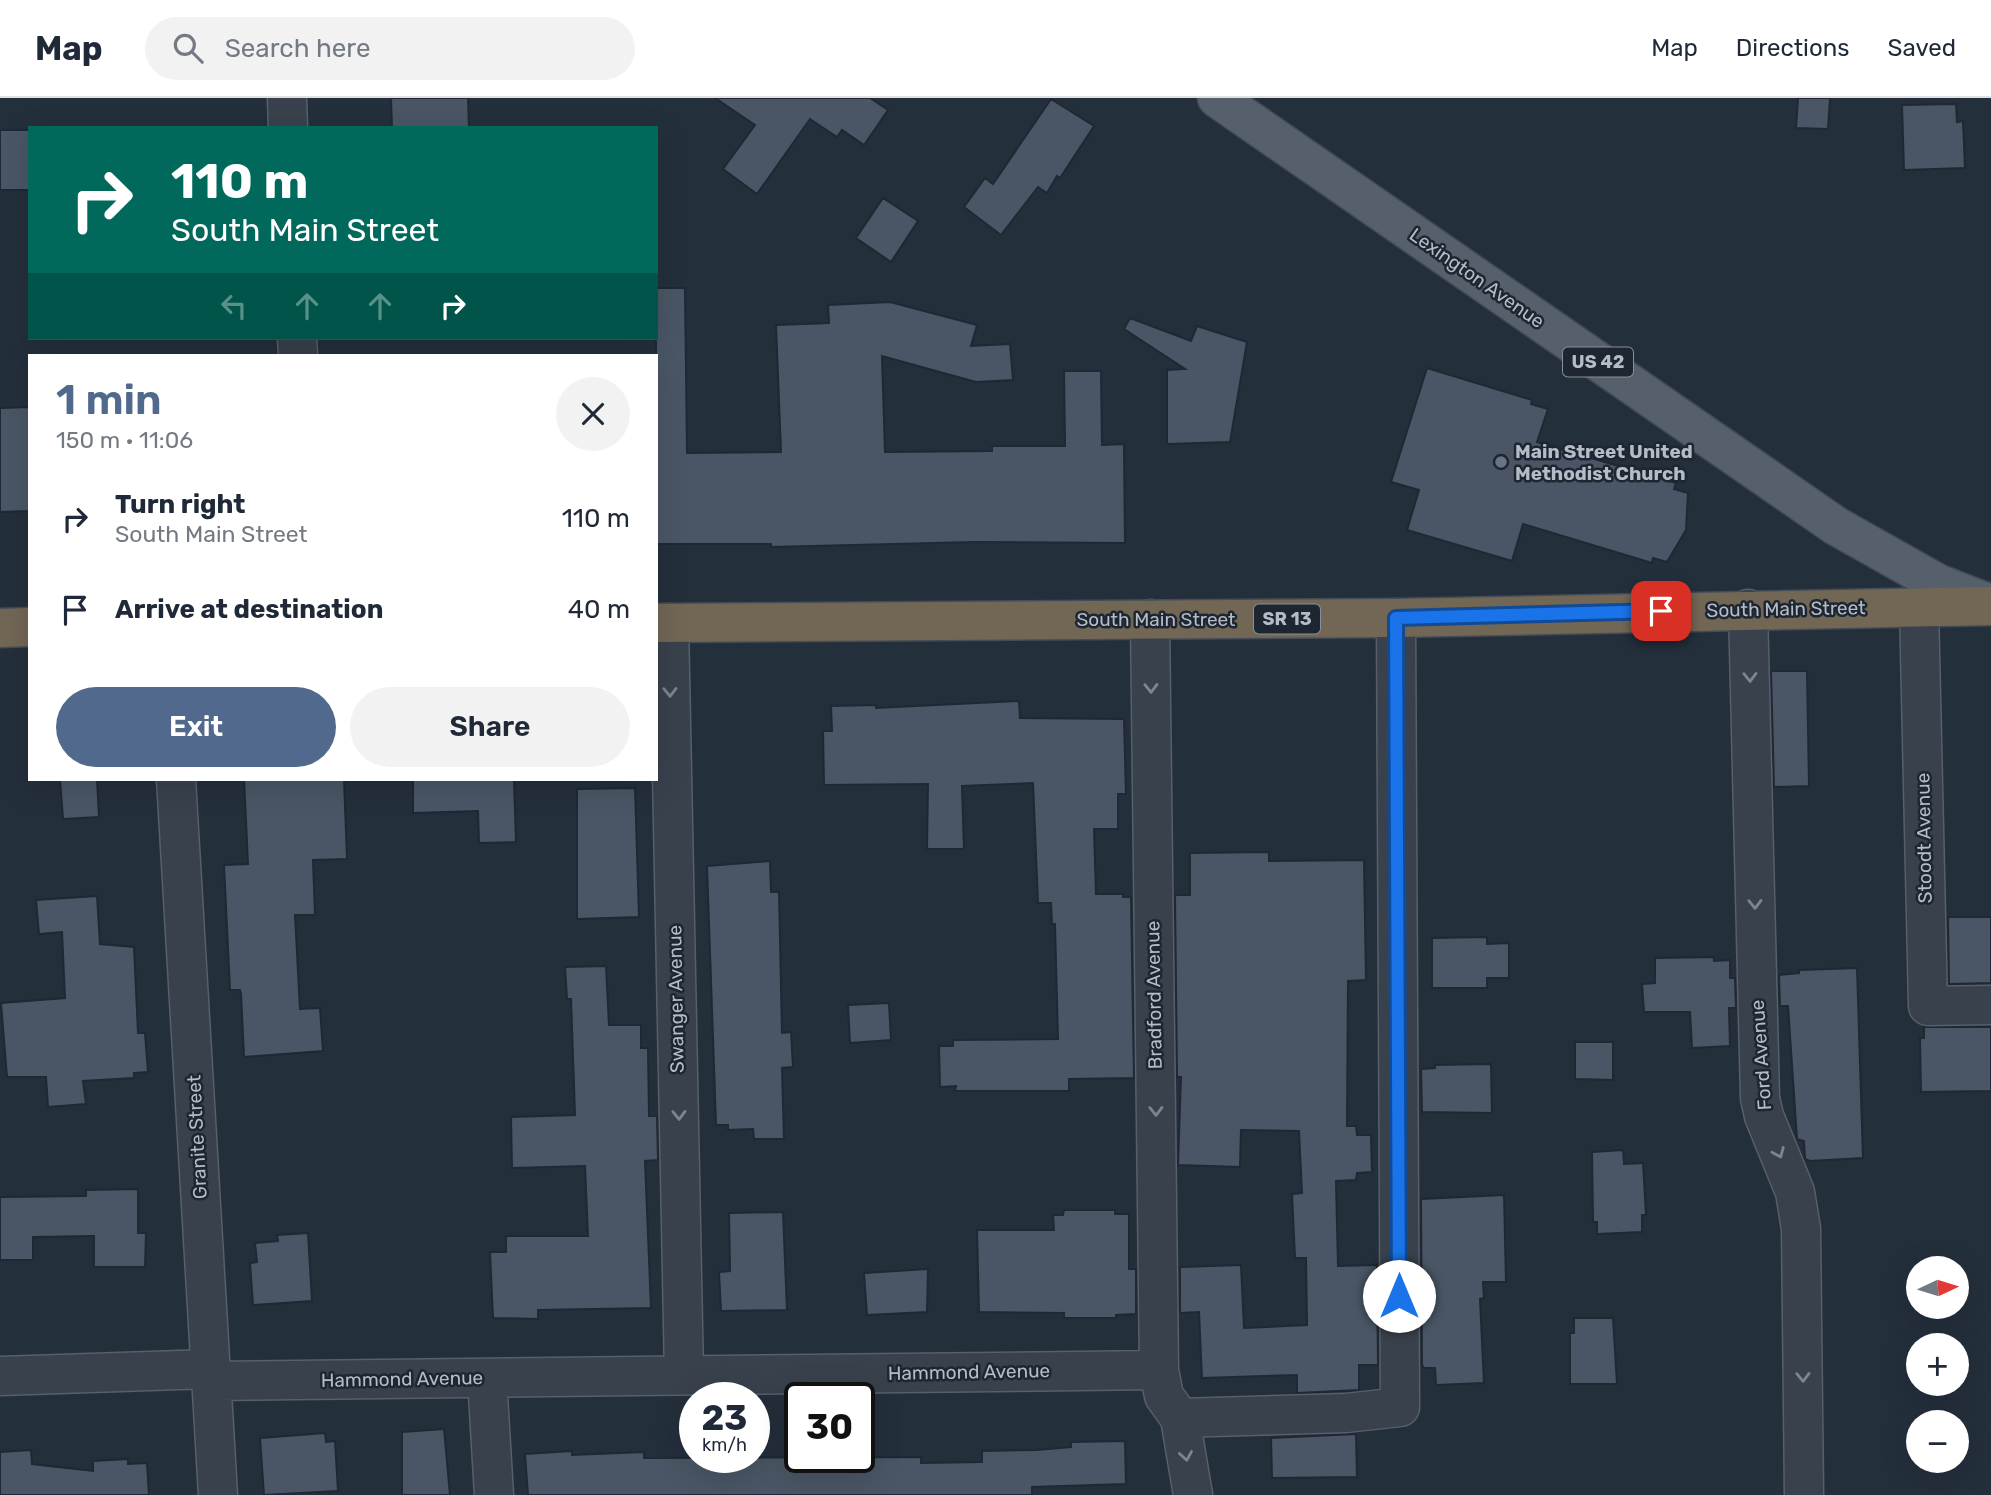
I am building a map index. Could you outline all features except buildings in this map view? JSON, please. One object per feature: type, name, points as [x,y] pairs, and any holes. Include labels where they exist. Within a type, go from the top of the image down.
[{"type":"highway","name":"South Main Street","points":[[663,623],[1396,618],[1991,605]]},
{"type":"highway","points":[[0,628],[28,628]]},
{"type":"main road","name":"Lexington Avenue","points":[[1217,98],[1836,526],[1939,584],[1991,605]]},
{"type":"street","points":[[287,98],[288,126]]},
{"type":"street","name":"Stoodt Avenue","points":[[1919,607],[1928,1006],[1991,1005]]},
{"type":"street","name":"Ford Avenue","points":[[1748,609],[1760,1098],[1764,1116],[1796,1192],[1801,1230],[1804,1495]]},
{"type":"street","points":[[1180,1418],[1346,1413],[1400,1407],[1396,618]]},
{"type":"street","name":"Bradford Avenue","points":[[1150,620],[1159,1370]]},
{"type":"street","name":"Swanger Avenue","points":[[663,623],[684,1376]]},
{"type":"street","name":"Granite Street","points":[[176,781],[218,1495]]},
{"type":"street","points":[[1159,1370],[1164,1396],[1180,1418],[1193,1495]]},
{"type":"street","name":"Hammond Avenue","points":[[0,1376],[487,1378],[1159,1370]]},
{"type":"street","points":[[487,1378],[494,1495]]},
{"type":"place","name":"Main Street United Methodist Church","points":[[1501,462]]},
{"type":"route","points":[[1399,1296],[1396,618],[1661,611]]}]
